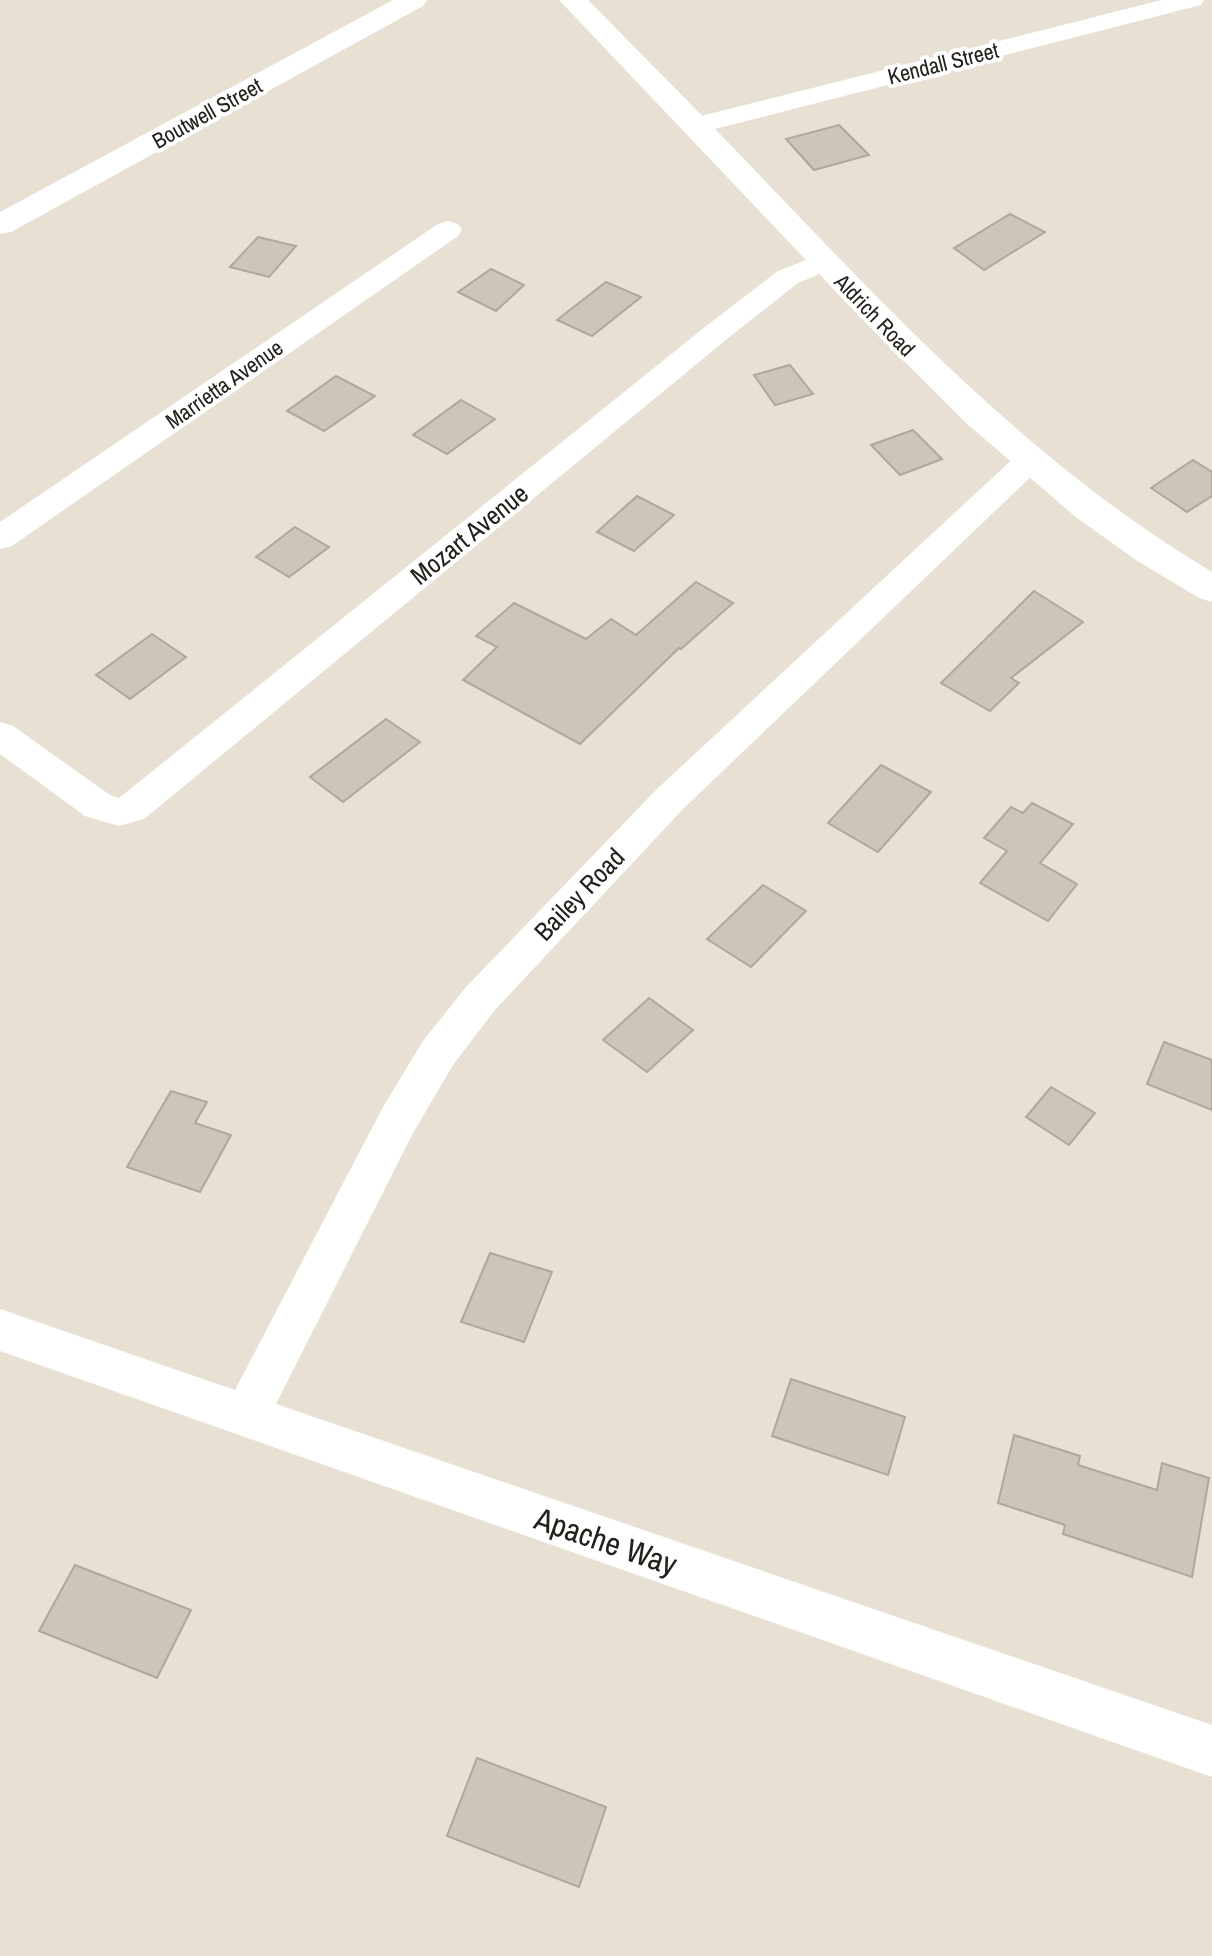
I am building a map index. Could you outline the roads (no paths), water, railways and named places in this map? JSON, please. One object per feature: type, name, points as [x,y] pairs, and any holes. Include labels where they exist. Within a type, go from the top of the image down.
[{"type":"street","name":"Boutwell Street","points":[[0,225],[413,0]]},
{"type":"street","name":"Aldrich Road","points":[[573,0],[943,384],[1028,462],[1131,539],[1212,589]]},
{"type":"street","name":"Kendall Street","points":[[695,126],[1192,0]]},
{"type":"street","name":"Marrietta Avenue","points":[[0,538],[448,230]]},
{"type":"street","name":"Mozart Avenue","points":[[0,735],[98,806],[119,812],[138,804],[716,333],[788,277],[824,262]]},
{"type":"street","name":"Bailey Road","points":[[246,1416],[398,1120],[438,1053],[480,999],[670,799],[1028,462]]},
{"type":"street","name":"Apache Way","points":[[0,1330],[1212,1751]]}]
